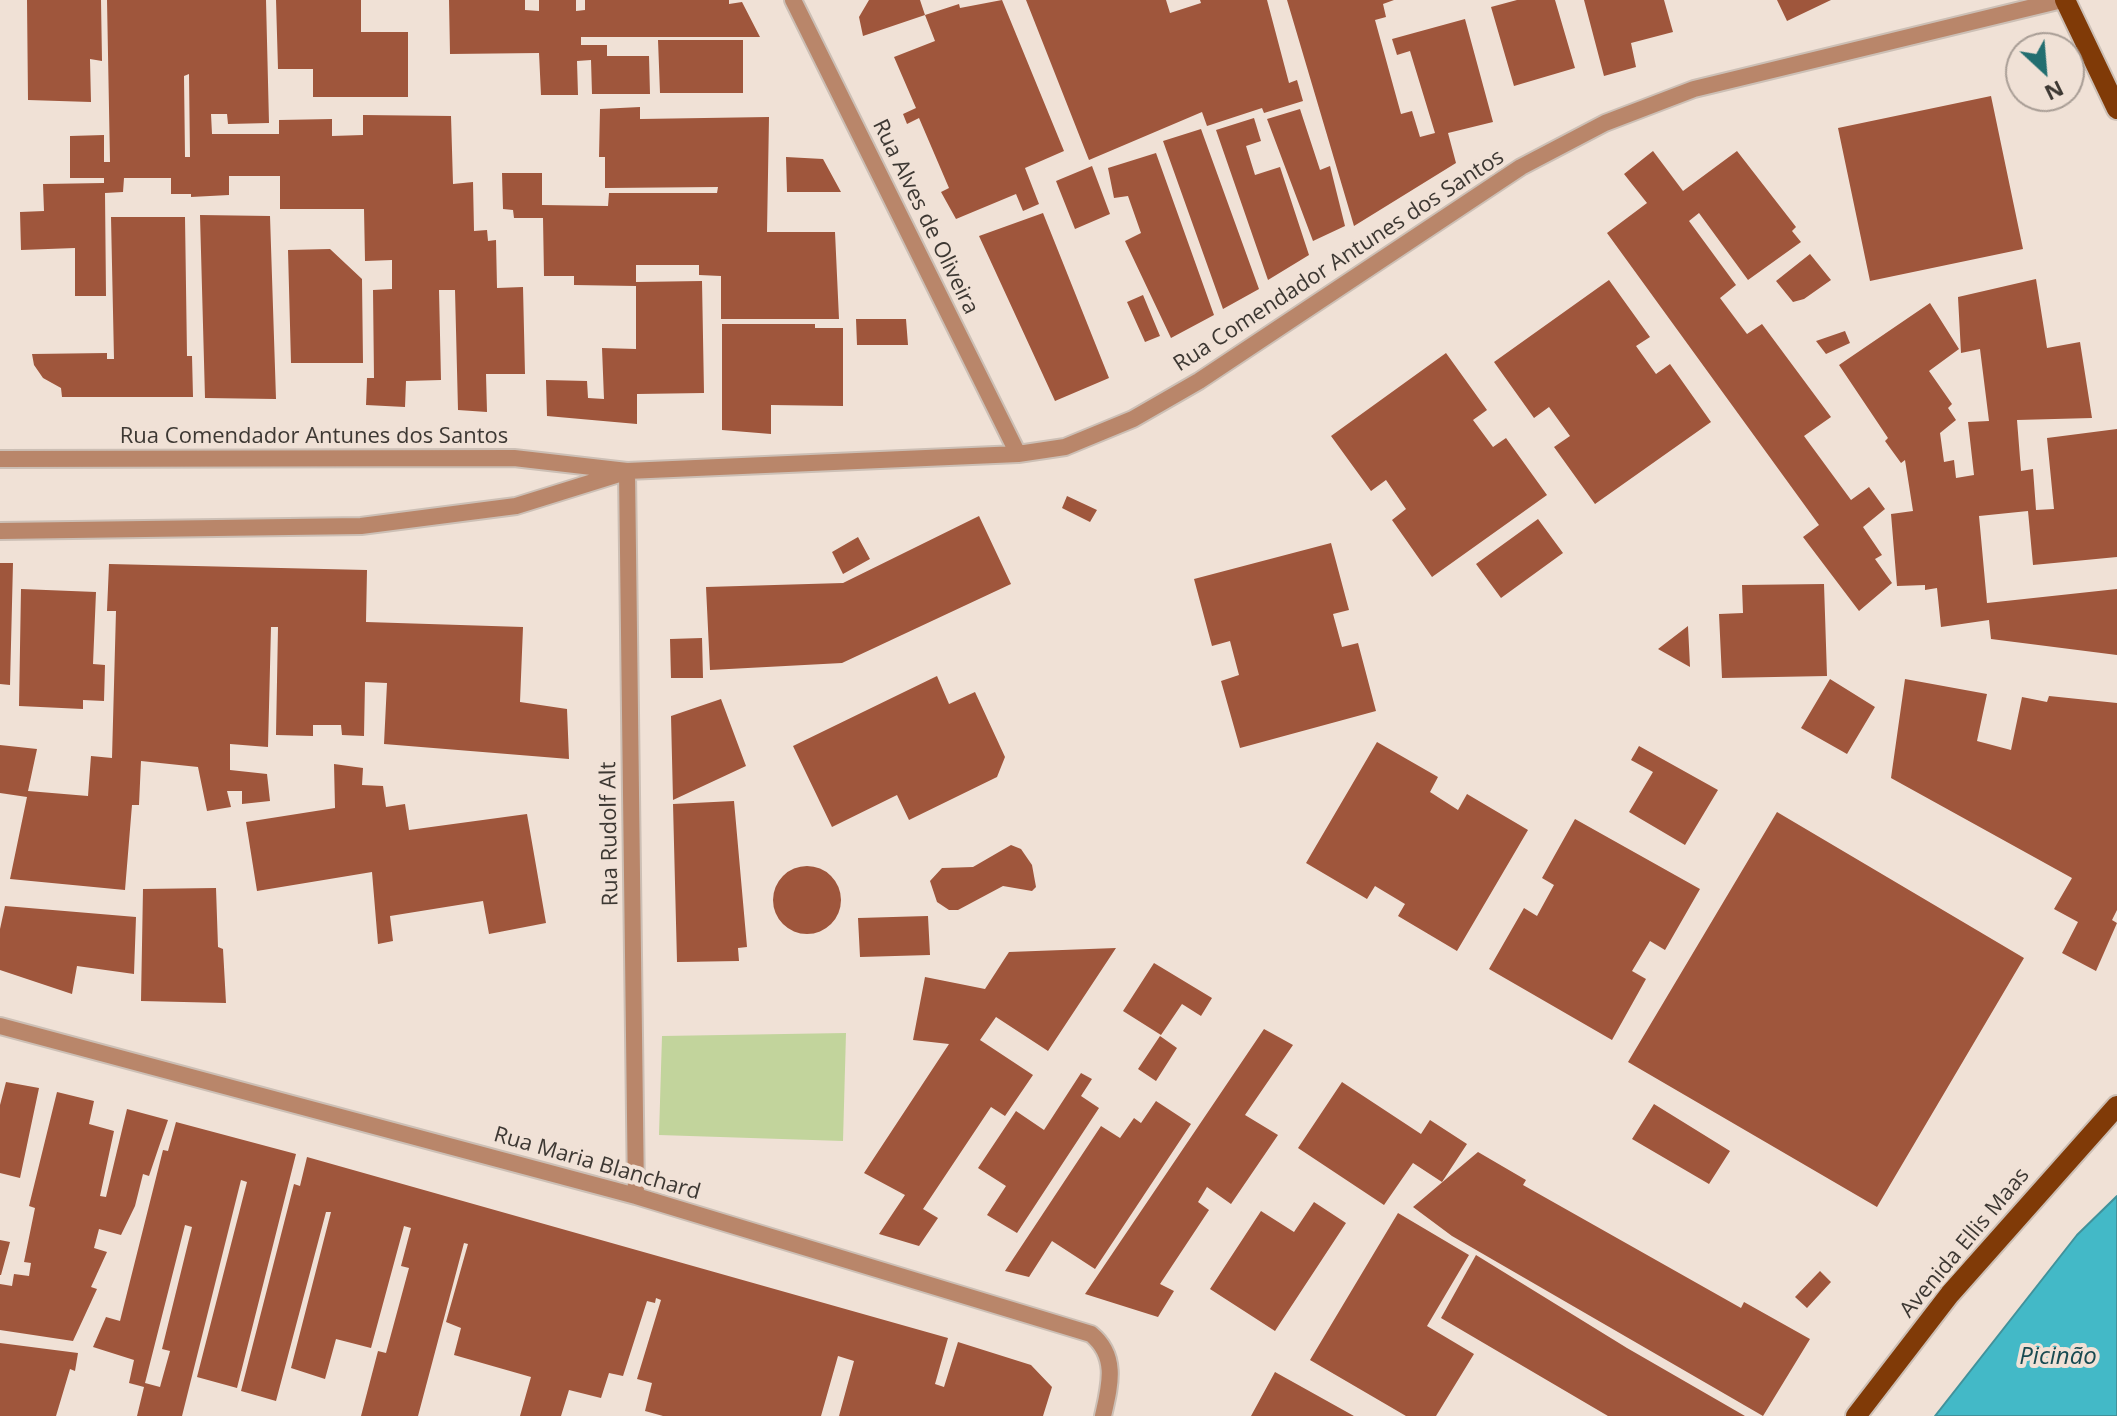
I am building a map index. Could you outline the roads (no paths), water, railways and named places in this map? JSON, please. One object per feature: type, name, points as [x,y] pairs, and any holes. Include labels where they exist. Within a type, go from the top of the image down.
[{"type":"main road","points":[[2064,0],[2117,109]]},
{"type":"main road","name":"Avenida Ellis Maas","points":[[1856,1416],[1950,1294],[2117,1106]]},
{"type":"street","name":"Rua Alves de Oliveira","points":[[793,0],[1018,454]]},
{"type":"street","name":"Rua Comendador Antunes dos Santos","points":[[0,459],[514,458],[627,471],[1018,454],[1065,447],[1133,419],[1199,381],[1521,167],[1605,123],[1694,89],[2064,0]]},
{"type":"street","name":"Rua Comendador Antunes dos Santos","points":[[0,531],[361,526],[516,506],[627,471]]},
{"type":"street","name":"Rua Rudolf Alt","points":[[627,471],[636,1196]]},
{"type":"street","name":"Rua Maria Blanchard","points":[[0,1026],[636,1196],[1091,1334],[1102,1343],[1109,1358],[1111,1377],[1103,1416]]},
{"type":"water","name":"Picinão","points":[[2117,1196],[2117,1416],[1935,1416],[2077,1235]]}]
